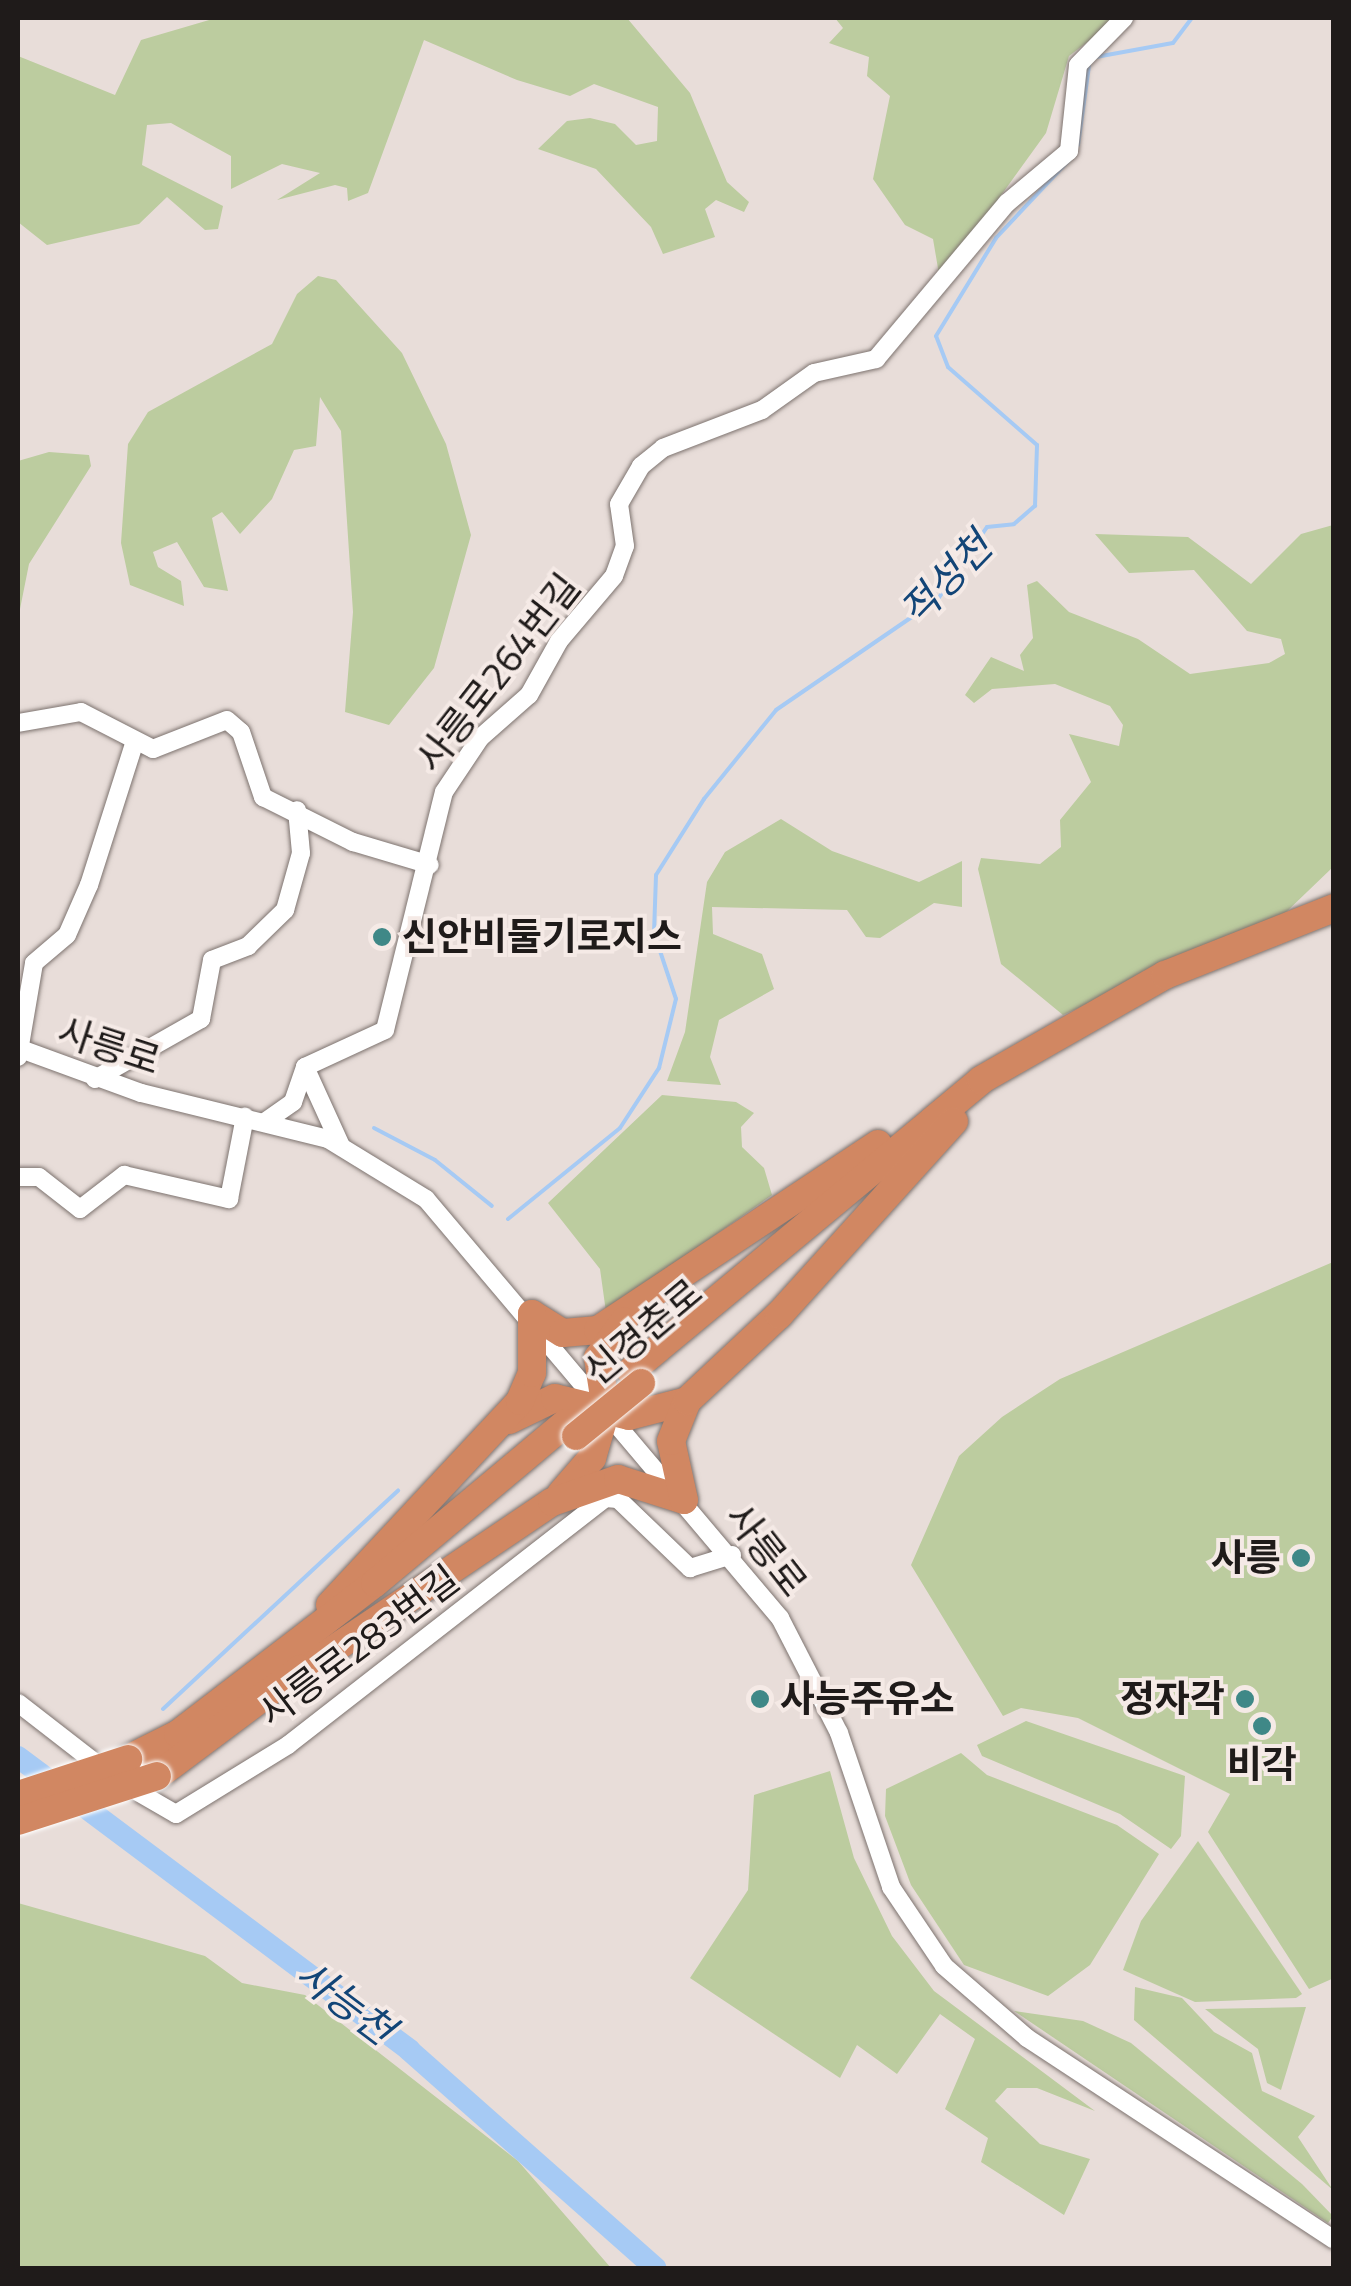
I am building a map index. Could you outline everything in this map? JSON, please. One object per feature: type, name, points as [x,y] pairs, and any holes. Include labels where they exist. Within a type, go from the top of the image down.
[{"type":"highway","name":"신경춘로","points":[[636,1377],[981,1080],[1165,975],[1334,908]]},
{"type":"highway","name":"신경춘로","points":[[18,1795],[128,1759],[178,1734],[571,1430],[954,1122],[1135,1006],[1334,923]]},
{"type":"highway","points":[[306,1636],[499,1426],[529,1386],[532,1314],[575,1336],[642,1305],[981,1080]]},
{"type":"highway","points":[[499,1426],[555,1398],[648,1415],[687,1401],[792,1302],[954,1122]]},
{"type":"highway","points":[[288,1680],[552,1502],[592,1458],[606,1410],[598,1358],[642,1305]]},
{"type":"highway","points":[[552,1502],[618,1479],[684,1500],[672,1441],[687,1401]]},
{"type":"highway","name":"신경춘로","points":[[18,1821],[157,1776],[288,1680],[571,1430]]},
{"type":"street","name":"사릉로264번길","points":[[305,1067],[385,1030],[430,865],[439,802],[460,765],[529,695],[620,566],[620,504],[642,466],[663,448],[762,410],[814,373],[876,359],[1007,204],[1069,152],[1079,125],[1078,65],[1124,18]]},
{"type":"street","points":[[18,724],[81,712],[134,741],[160,748],[227,720],[241,732],[263,797],[298,810],[353,842],[430,865]]},
{"type":"street","points":[[19,1052],[34,963],[67,935],[90,885],[134,741]]},
{"type":"street","points":[[95,1078],[200,1019],[212,960],[248,946],[284,910],[301,853],[298,810]]},
{"type":"street","name":"사릉로","points":[[19,1052],[95,1078],[342,1146],[426,1199],[532,1314],[606,1410],[732,1556],[814,1676],[886,1876],[944,1966],[1027,2038],[1334,2240]]},
{"type":"street","points":[[266,1122],[293,1102],[305,1067]]},
{"type":"street","points":[[305,1067],[342,1146]]},
{"type":"street","points":[[18,1177],[39,1176],[80,1209],[124,1176],[229,1199],[245,1117]]},
{"type":"street","name":"사릉로283번길","points":[[18,1703],[176,1814],[288,1744],[606,1498],[618,1498],[690,1568],[732,1556]]},
{"type":"green space","points":[[216,18],[627,18],[690,93],[727,182],[749,202],[744,212],[716,200],[705,209],[715,237],[663,254],[651,227],[596,169],[538,149],[567,121],[590,118],[615,124],[636,145],[657,141],[658,107],[594,84],[570,96],[517,80],[424,40],[368,193],[348,201],[347,188],[335,185],[277,200],[320,173],[282,164],[231,189],[231,156],[171,123],[147,125],[142,165],[223,206],[218,229],[205,230],[167,197],[139,224],[47,245],[18,222],[18,56],[115,95],[141,40]]},
{"type":"green space","points":[[835,18],[1119,18],[1069,56],[1046,133],[940,280],[933,239],[905,225],[873,179],[890,96],[867,76],[869,57],[829,43],[843,28]]},
{"type":"green space","points":[[318,276],[336,280],[402,353],[446,444],[471,535],[434,668],[389,725],[345,712],[353,612],[341,431],[320,397],[316,446],[294,450],[272,499],[240,534],[222,512],[212,518],[228,591],[204,587],[177,542],[153,552],[158,567],[181,581],[184,606],[130,585],[121,543],[128,444],[148,412],[272,344],[297,294]]},
{"type":"green space","points":[[49,452],[89,455],[91,466],[29,564],[18,619],[18,461]]},
{"type":"green space","points":[[1333,525],[1333,867],[1282,916],[1063,1015],[1001,964],[978,869],[981,858],[1040,864],[1061,847],[1060,820],[1091,782],[1069,734],[1119,746],[1123,725],[1110,706],[1055,684],[992,689],[974,703],[965,695],[991,657],[1024,671],[1020,655],[1033,638],[1027,585],[1037,581],[1069,612],[1138,639],[1190,674],[1269,663],[1285,654],[1281,639],[1247,631],[1194,570],[1129,573],[1095,534],[1188,537],[1251,584],[1301,534]]},
{"type":"green space","points":[[781,819],[832,851],[919,882],[962,861],[962,907],[934,903],[880,938],[866,937],[847,910],[712,907],[713,934],[762,954],[774,989],[719,1020],[710,1057],[721,1085],[667,1081],[685,1032],[707,882],[725,852]]},
{"type":"green space","points":[[662,1095],[736,1102],[754,1113],[741,1127],[742,1147],[764,1168],[772,1195],[606,1312],[600,1269],[548,1203]]},
{"type":"green space","points":[[1333,1262],[1334,1978],[1309,1989],[1208,1832],[1230,1794],[1078,1718],[1021,1708],[1003,1716],[911,1565],[959,1456],[1002,1417],[1060,1379]]},
{"type":"green space","points":[[1026,1721],[1185,1776],[1181,1836],[1171,1849],[1120,1814],[982,1756],[977,1745]]},
{"type":"green space","points":[[961,1753],[987,1775],[1117,1825],[1159,1854],[1090,1965],[1048,1996],[964,1965],[911,1885],[885,1816],[886,1789]]},
{"type":"green space","points":[[830,1771],[854,1858],[892,1936],[934,1991],[1095,2111],[1037,2088],[1007,2088],[995,2101],[1040,2144],[1090,2159],[1064,2215],[981,2162],[988,2138],[945,2109],[975,2039],[940,2014],[897,2074],[857,2045],[840,2078],[690,1978],[748,1890],[754,1795]]},
{"type":"green space","points":[[1198,1841],[1302,1994],[1296,1998],[1195,2002],[1123,1970],[1141,1921]]},
{"type":"green space","points":[[18,1903],[205,1956],[242,1983],[305,1995],[518,2161],[611,2268],[18,2268]]},
{"type":"green space","points":[[1135,1987],[1182,1998],[1214,2032],[1252,2053],[1262,2091],[1315,2116],[1298,2137],[1333,2190],[1134,2020]]},
{"type":"green space","points":[[1306,2007],[1281,2090],[1267,2083],[1258,2049],[1205,2009]]},
{"type":"green space","points":[[1014,2011],[1083,2021],[1131,2043],[1302,2184],[1333,2216],[1328,2223]]},
{"type":"waterway","name":"적성천","points":[[1096,57],[1173,43],[1192,18]]},
{"type":"waterway","name":"적성천","points":[[1078,145],[1089,66]]},
{"type":"waterway","name":"적성천","points":[[508,1219],[620,1128],[659,1068],[676,999],[654,933],[656,875],[704,799],[776,710],[938,599],[987,527],[1014,524],[1035,506],[1037,445],[948,367],[936,336],[996,238],[1075,154]]},
{"type":"waterway","name":"적성천","points":[[374,1128],[435,1160],[492,1206]]},
{"type":"waterway","points":[[163,1709],[398,1491]]},
{"type":"waterway","name":"사능천","points":[[18,1757],[409,2050],[655,2268]]},
{"type":"place","name":"신안비둘기로지스","points":[[382,937]]},
{"type":"place","name":"사릉","points":[[1301,1558]]},
{"type":"place","name":"사능주유소","points":[[760,1699]]},
{"type":"place","name":"정자각","points":[[1245,1699]]},
{"type":"place","name":"비각","points":[[1262,1726]]}]
